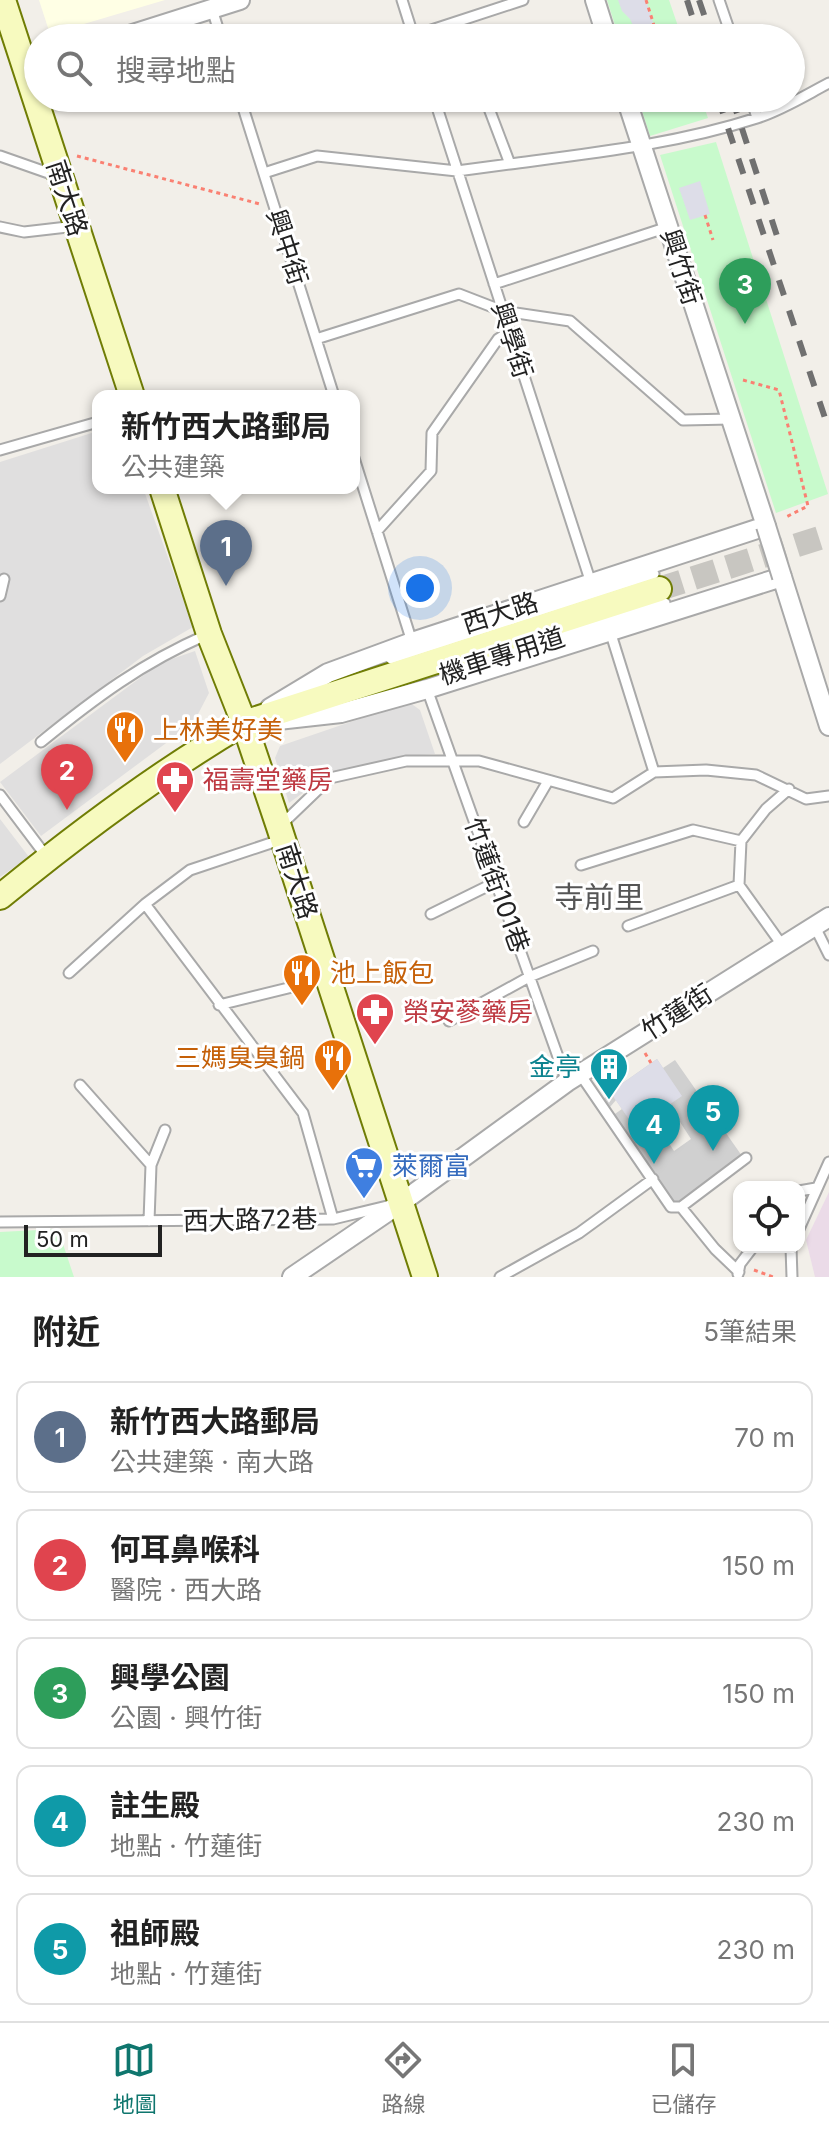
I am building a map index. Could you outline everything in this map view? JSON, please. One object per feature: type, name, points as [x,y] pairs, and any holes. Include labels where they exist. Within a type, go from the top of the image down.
[{"type":"main road","name":"南大路","points":[[3,0],[24,48]]},
{"type":"main road","name":"南大路","points":[[43,112],[52,152],[130,390]]},
{"type":"main road","name":"南大路","points":[[164,494],[209,634],[244,723],[279,827],[425,1277]]},
{"type":"main road","name":"西大路","points":[[0,897],[47,858],[193,753],[244,723],[659,589]]},
{"type":"street","points":[[164,24],[240,0]]},
{"type":"street","points":[[595,0],[603,24]]},
{"type":"street","name":"興竹街","points":[[630,112],[782,577]]},
{"type":"street","name":"西大路","points":[[244,723],[328,673],[412,642],[766,526]]},
{"type":"street","points":[[782,577],[829,726]]},
{"type":"street","name":"西大路","points":[[244,723],[341,713],[427,689],[782,577]]},
{"type":"street","name":"竹蓮街","points":[[292,1277],[574,1078],[822,922]]},
{"type":"lane","points":[[402,0],[410,24]]},
{"type":"lane","points":[[452,24],[523,0]]},
{"type":"lane","points":[[719,0],[727,24]]},
{"type":"lane","points":[[212,9],[217,24]]},
{"type":"lane","points":[[805,95],[829,83]]},
{"type":"lane","name":"興中街","points":[[244,112],[332,390]]},
{"type":"lane","name":"興學街","points":[[438,112],[591,583]]},
{"type":"lane","points":[[490,112],[510,164]]},
{"type":"lane","points":[[755,112],[757,118]]},
{"type":"lane","points":[[264,173],[317,156],[457,171],[641,147],[757,118],[769,112]]},
{"type":"lane","points":[[0,156],[60,177]]},
{"type":"lane","points":[[0,227],[24,232],[77,226]]},
{"type":"lane","points":[[494,284],[668,227]]},
{"type":"lane","points":[[316,339],[459,294],[503,311],[570,321],[683,420],[731,419]]},
{"type":"lane","points":[[377,531],[431,471],[432,433],[498,339],[509,332]]},
{"type":"lane","points":[[0,450],[92,424]]},
{"type":"lane","points":[[360,477],[412,642]]},
{"type":"lane","points":[[0,596],[4,579]]},
{"type":"lane","name":"機車專用道","points":[[328,673],[355,671],[659,589]]},
{"type":"lane","name":"機車專用道","points":[[341,713],[362,701],[659,589]]},
{"type":"lane","points":[[610,631],[654,772]]},
{"type":"lane","points":[[41,742],[92,701],[163,653],[209,634]]},
{"type":"lane","name":"竹蓮街101巷","points":[[427,689],[529,977],[574,1078],[653,1179],[671,1207],[681,1207]]},
{"type":"lane","points":[[69,973],[145,904],[190,870],[274,842],[279,827],[330,778],[406,761],[479,761],[613,798],[654,772],[706,770],[756,775],[806,799],[829,796]]},
{"type":"lane","points":[[524,822],[548,781]]},
{"type":"lane","points":[[782,945],[739,885],[741,841],[766,809],[789,789]]},
{"type":"lane","points":[[0,795],[47,858]]},
{"type":"lane","points":[[581,865],[693,830],[741,841]]},
{"type":"lane","points":[[431,914],[496,882]]},
{"type":"lane","points":[[628,926],[739,885]]},
{"type":"lane","points":[[145,904],[303,1113],[333,1219]]},
{"type":"lane","points":[[822,922],[829,955]]},
{"type":"lane","points":[[449,1021],[529,977],[593,951]]},
{"type":"lane","points":[[219,1005],[328,978]]},
{"type":"lane","points":[[80,1085],[151,1165]]},
{"type":"lane","points":[[149,1221],[151,1165],[165,1130]]},
{"type":"lane","points":[[746,1158],[681,1207],[715,1249],[739,1271],[750,1253]]},
{"type":"lane","points":[[805,1215],[829,1162]]},
{"type":"lane","points":[[500,1277],[579,1233],[653,1179]]},
{"type":"lane","points":[[805,1190],[816,1188]]},
{"type":"lane","name":"西大路72巷","points":[[0,1222],[333,1219],[402,1202]]},
{"type":"lane","points":[[791,1253],[792,1277]]},
{"type":"path","points":[[646,0],[654,24]]},
{"type":"path","points":[[52,152],[91,159],[275,208]]},
{"type":"path","points":[[705,215],[713,240]]},
{"type":"path","points":[[743,380],[779,390],[808,506],[766,526]]},
{"type":"path","points":[[739,1271],[773,1277]]},
{"type":"shaded area","points":[[39,0],[165,0],[84,24],[47,24]]},
{"type":"shaded area","points":[[618,0],[646,0],[654,24],[632,24]]},
{"type":"shaded area","points":[[700,181],[710,214],[690,220],[679,188]]},
{"type":"shaded area","points":[[92,433],[92,494],[145,494],[193,627],[143,656],[0,764],[0,462]]},
{"type":"shaded area","points":[[195,651],[209,693],[197,716],[181,732],[41,836],[0,782],[160,663]]},
{"type":"shaded area","points":[[409,702],[420,710],[435,754],[405,756],[378,765],[330,773],[289,803],[275,758],[280,746]]},
{"type":"shaded area","points":[[0,819],[29,857],[0,877]]},
{"type":"shaded area","points":[[657,1059],[663,1068],[675,1060],[742,1156],[674,1205],[612,1116],[622,1109],[616,1100],[610,1107],[603,1102],[605,1097],[612,1096],[610,1092]],"holes":[[[680,1122],[691,1139],[674,1151],[663,1134]]]},
{"type":"shaded area","points":[[657,1059],[682,1096],[635,1128],[610,1092]]},
{"type":"shaded area","points":[[829,1192],[829,1277],[815,1277],[806,1240]]},
{"type":"green space","points":[[607,0],[669,0],[677,24],[615,24]]},
{"type":"green space","points":[[642,112],[706,112],[708,118],[650,136]]},
{"type":"green space","points":[[716,142],[828,494],[776,513],[660,155]]},
{"type":"green space","points":[[58,1229],[74,1277],[0,1277],[0,1232]]},
{"type":"tunnel","points":[[659,589],[829,535]]},
{"type":"railway","points":[[687,0],[695,24]]},
{"type":"railway","points":[[699,0],[707,24]]},
{"type":"railway","points":[[723,112],[829,430]]},
{"type":"railway","points":[[737,112],[778,239]]},
{"type":"place","name":"興學公園","points":[[745,324]]},
{"type":"place","name":"新竹西大路郵局","points":[[226,586]]},
{"type":"place","name":"上林美好美","points":[[125,764]]},
{"type":"place","name":"何耳鼻喉科","points":[[67,810]]},
{"type":"place","name":"福壽堂藥房","points":[[175,814]]},
{"type":"place","name":"池上飯包","points":[[302,1007]]},
{"type":"place","name":"榮安蔘藥房","points":[[375,1046]]},
{"type":"place","name":"三媽臭臭鍋","points":[[333,1092]]},
{"type":"place","name":"金亭","points":[[609,1101]]},
{"type":"place","name":"祖師殿","points":[[713,1151]]},
{"type":"place","name":"註生殿","points":[[654,1164]]},
{"type":"place","name":"萊爾富","points":[[364,1200]]},
{"type":"district","name":"寺前里","points":[[599,898]]}]
